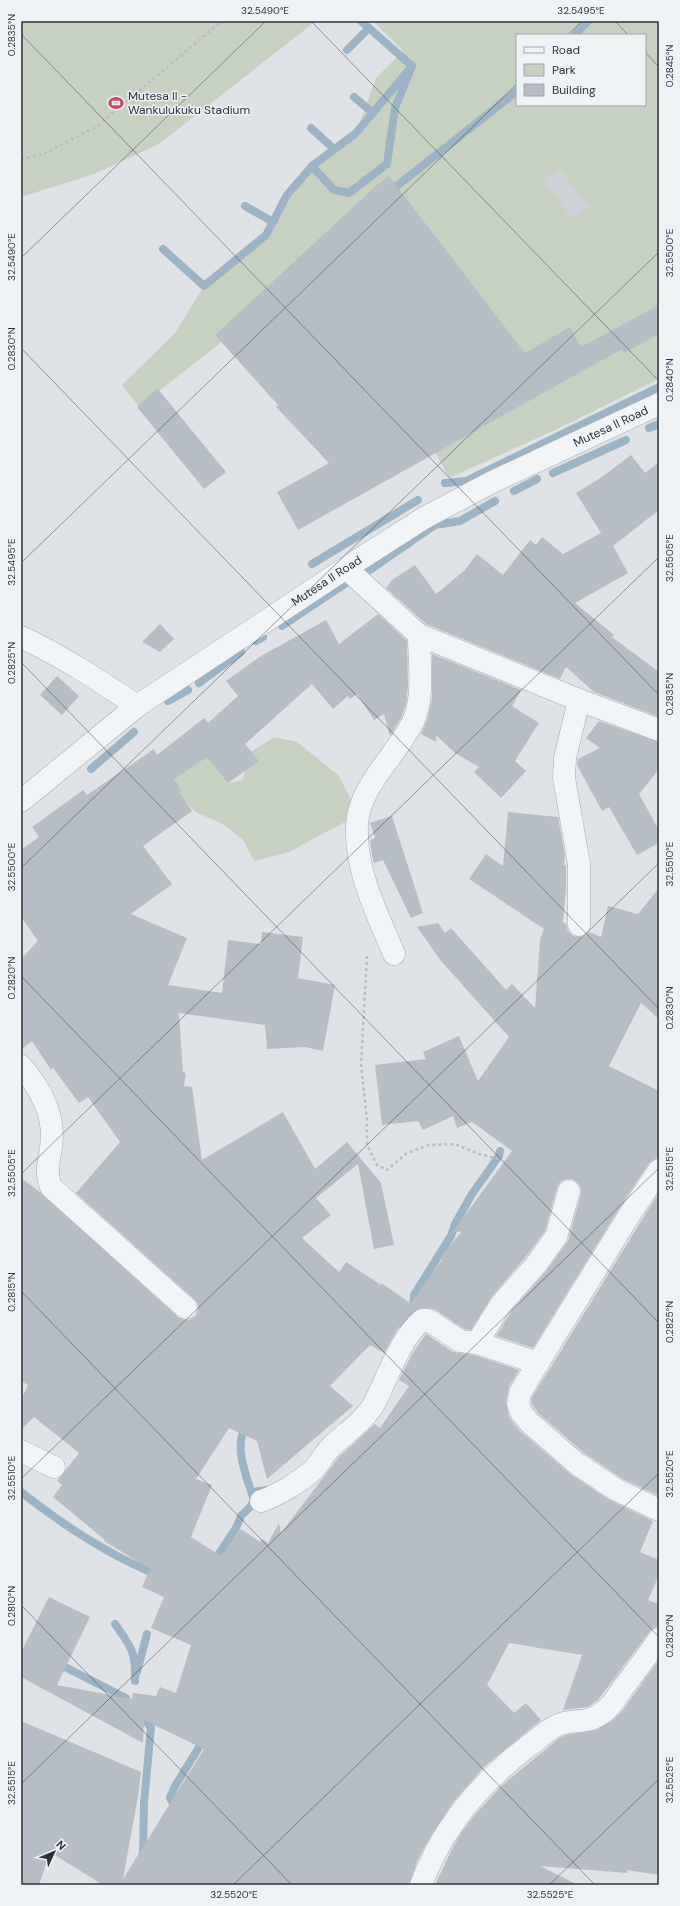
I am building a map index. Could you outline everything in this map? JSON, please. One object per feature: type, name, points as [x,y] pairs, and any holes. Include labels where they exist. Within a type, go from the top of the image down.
[{"type":"street","name":"Mutesa II Road","points":[[21,801],[137,706],[424,518],[468,494],[543,457],[659,404]]},
{"type":"street","points":[[346,568],[419,635],[579,700],[659,730]]},
{"type":"street","points":[[394,954],[370,896],[361,866],[357,825],[364,797],[407,733],[415,718],[419,692],[419,635]]},
{"type":"street","points":[[21,637],[47,649],[91,674],[137,706]]},
{"type":"street","points":[[579,700],[564,758],[564,778],[578,864],[579,925]]},
{"type":"street","points":[[21,1066],[45,1100],[51,1121],[51,1146],[47,1167],[51,1187],[186,1308]]},
{"type":"street","points":[[659,1170],[630,1214],[518,1398],[518,1404],[521,1412],[528,1422],[576,1464],[615,1489],[659,1510]]},
{"type":"street","points":[[477,1343],[501,1304],[535,1266],[556,1237],[569,1191]]},
{"type":"street","points":[[262,1501],[271,1498],[311,1471],[329,1449],[362,1419],[374,1404],[394,1361],[411,1332],[422,1320],[428,1320],[460,1341],[477,1343],[538,1363]]},
{"type":"street","points":[[21,1451],[54,1467]]},
{"type":"street","points":[[421,1885],[436,1849],[453,1821],[473,1795],[503,1766],[549,1730],[564,1724],[582,1722],[596,1718],[608,1708],[659,1639]]},
{"type":"path","points":[[21,159],[43,154],[96,128],[222,21]]},
{"type":"path","points":[[368,951],[361,1064],[367,1120],[366,1145],[377,1165],[387,1170],[407,1153],[429,1145],[455,1144],[479,1154],[499,1159]]},
{"type":"shaded area","points":[[559,169],[619,185],[590,208],[572,218],[542,179]]},
{"type":"green space","name":"Mutesa II - Wankulukuku Stadium","points":[[21,21],[316,21],[159,144],[94,174],[21,197]]},
{"type":"green space","points":[[373,21],[659,21],[659,379],[555,430],[449,478],[431,444],[224,340],[139,407],[122,385],[175,333],[204,286],[266,235],[287,195],[312,166],[356,133],[376,78],[403,51]],"holes":[[[559,169],[590,207],[572,218],[543,179]]]},
{"type":"green space","points":[[274,737],[297,742],[338,775],[356,809],[345,822],[289,852],[254,861],[244,841],[223,824],[197,813],[170,787],[178,765],[206,754],[228,783],[243,780],[248,754]]},
{"type":"building","points":[[389,176],[525,353],[570,327],[581,347],[659,305],[659,334],[624,353],[622,349],[298,530],[277,492],[329,463],[276,407],[278,405],[215,335],[377,185]]},
{"type":"building","points":[[157,388],[226,472],[204,489],[137,407]]},
{"type":"building","points":[[631,455],[645,473],[659,462],[659,510],[613,546],[628,573],[575,603],[614,635],[612,637],[659,672],[659,717],[594,692],[566,667],[560,679],[426,624],[386,588],[392,580],[415,565],[436,594],[465,570],[477,554],[503,575],[530,540],[536,545],[542,537],[563,554],[601,533],[576,493],[599,479]]},
{"type":"building","points":[[378,614],[407,641],[408,686],[406,705],[401,718],[390,736],[384,714],[374,720],[357,694],[350,699],[348,696],[333,709],[312,684],[245,744],[259,761],[228,783],[207,757],[174,779],[181,790],[179,792],[192,811],[143,846],[172,884],[131,914],[187,938],[168,985],[222,993],[228,940],[261,944],[262,932],[303,937],[298,978],[335,985],[323,1051],[305,1047],[267,1049],[265,1025],[179,1013],[183,1072],[186,1073],[184,1086],[192,1087],[202,1160],[283,1112],[315,1169],[347,1142],[381,1183],[394,1245],[374,1249],[358,1164],[316,1198],[331,1215],[302,1238],[339,1272],[346,1262],[381,1285],[381,1283],[406,1300],[406,1302],[411,1303],[442,1260],[440,1258],[462,1231],[452,1233],[512,1151],[472,1122],[457,1128],[453,1116],[423,1130],[418,1121],[382,1125],[375,1065],[426,1059],[423,1052],[459,1036],[478,1081],[509,1037],[441,961],[417,927],[438,923],[445,933],[451,928],[506,990],[512,984],[535,1008],[540,940],[544,929],[469,879],[486,854],[503,866],[508,812],[558,817],[565,855],[564,865],[566,865],[566,888],[563,922],[566,924],[568,931],[573,936],[585,936],[589,932],[601,937],[608,906],[638,914],[659,888],[659,1019],[641,1003],[609,1066],[659,1091],[659,1156],[649,1163],[620,1207],[533,1348],[496,1336],[511,1312],[544,1274],[568,1241],[581,1194],[581,1188],[578,1183],[572,1179],[566,1179],[560,1182],[545,1231],[525,1258],[492,1296],[471,1330],[464,1329],[434,1309],[422,1308],[413,1311],[397,1330],[384,1353],[370,1345],[330,1386],[353,1406],[267,1479],[257,1441],[229,1428],[196,1479],[212,1485],[191,1537],[221,1556],[241,1529],[260,1542],[262,1539],[268,1543],[279,1523],[281,1533],[339,1457],[375,1424],[380,1428],[409,1386],[399,1380],[412,1354],[426,1334],[453,1352],[474,1355],[519,1370],[509,1387],[506,1402],[509,1417],[519,1430],[569,1473],[608,1499],[653,1521],[640,1552],[659,1560],[659,1575],[648,1600],[659,1604],[659,1627],[653,1628],[649,1632],[598,1700],[588,1707],[563,1710],[582,1655],[509,1643],[487,1685],[514,1713],[526,1703],[541,1720],[484,1767],[454,1801],[429,1839],[418,1859],[409,1885],[103,1885],[50,1852],[39,1885],[21,1885],[21,1721],[141,1772],[123,1879],[204,1749],[144,1720],[143,1743],[21,1677],[21,1652],[49,1597],[90,1617],[57,1685],[132,1699],[133,1693],[156,1696],[160,1687],[176,1693],[191,1645],[151,1628],[164,1597],[142,1587],[150,1569],[104,1541],[105,1540],[53,1497],[62,1485],[57,1481],[79,1453],[34,1417],[21,1430],[21,1399],[28,1385],[21,1381],[21,1178],[40,1192],[178,1317],[184,1320],[190,1320],[196,1316],[198,1304],[76,1193],[120,1142],[88,1097],[79,1103],[53,1068],[51,1070],[32,1041],[21,1050],[21,959],[38,941],[21,917],[21,850],[39,837],[32,827],[83,790],[87,795],[154,749],[157,755],[204,718],[208,723],[238,696],[226,681],[261,656],[326,620],[339,644]]},
{"type":"building","points":[[160,624],[174,639],[160,652],[142,642]]},
{"type":"building","points":[[432,654],[521,690],[512,706],[539,723],[515,761],[526,771],[501,798],[474,772],[479,767],[455,753],[436,735],[436,742],[421,734],[427,720],[432,699]]},
{"type":"building","points":[[57,676],[79,696],[62,715],[40,695]]},
{"type":"building","points":[[599,721],[659,742],[659,769],[639,794],[659,830],[659,843],[637,855],[609,807],[602,811],[577,765],[578,759],[600,748],[586,738]]},
{"type":"building","points":[[392,816],[423,913],[411,918],[383,860],[374,863],[372,856],[370,840],[375,838],[370,823]]},
{"type":"building","points":[[656,1197],[659,1199],[659,1496],[621,1478],[584,1453],[538,1413],[531,1403],[532,1397]]},
{"type":"building","points":[[659,1660],[659,1875],[627,1870],[627,1873],[540,1866],[578,1885],[435,1885],[461,1833],[501,1786],[558,1739],[566,1735],[596,1730],[613,1720],[623,1710]]},
{"type":"waterway","points":[[312,166],[334,190],[349,193],[387,164],[395,108],[412,66],[361,21]]},
{"type":"waterway","points":[[576,34],[588,21]]},
{"type":"waterway","points":[[347,50],[369,28]]},
{"type":"waterway","points":[[163,249],[204,286],[266,235],[287,195],[312,166],[356,133],[412,66]]},
{"type":"waterway","points":[[388,193],[516,92]]},
{"type":"waterway","points":[[354,97],[373,113]]},
{"type":"waterway","points":[[311,128],[334,149]]},
{"type":"waterway","points":[[245,206],[273,222]]},
{"type":"waterway","points":[[445,483],[466,481],[659,387]]},
{"type":"waterway","points":[[649,428],[659,424]]},
{"type":"waterway","points":[[553,473],[626,440]]},
{"type":"waterway","points":[[514,491],[537,479]]},
{"type":"waterway","points":[[312,564],[418,500]]},
{"type":"waterway","points":[[367,572],[435,525],[460,521],[495,501]]},
{"type":"waterway","points":[[282,626],[345,584]]},
{"type":"waterway","points":[[256,641],[263,637]]},
{"type":"waterway","points":[[199,683],[241,652]]},
{"type":"waterway","points":[[168,701],[188,690]]},
{"type":"waterway","points":[[91,769],[134,732]]},
{"type":"waterway","points":[[404,1328],[413,1308],[414,1295],[451,1236],[455,1224],[472,1194],[499,1156],[500,1151]]},
{"type":"waterway","points":[[213,1563],[236,1528],[241,1516],[251,1506],[254,1500],[242,1462],[241,1453],[242,1434],[246,1425]]},
{"type":"waterway","points":[[252,1492],[266,1490]]},
{"type":"waterway","points":[[21,1492],[53,1516],[104,1549],[158,1575]]},
{"type":"waterway","points":[[115,1624],[129,1644],[135,1663],[135,1681]]},
{"type":"waterway","points":[[137,1672],[147,1634]]},
{"type":"waterway","points":[[57,1663],[126,1698],[127,1707]]},
{"type":"waterway","points":[[135,1716],[144,1720],[151,1727],[144,1803],[143,1856]]},
{"type":"waterway","points":[[177,1810],[170,1798],[174,1788],[204,1739]]},
{"type":"place","name":"Mutesa II - Wankulukuku Stadium","points":[[116,103]]}]
